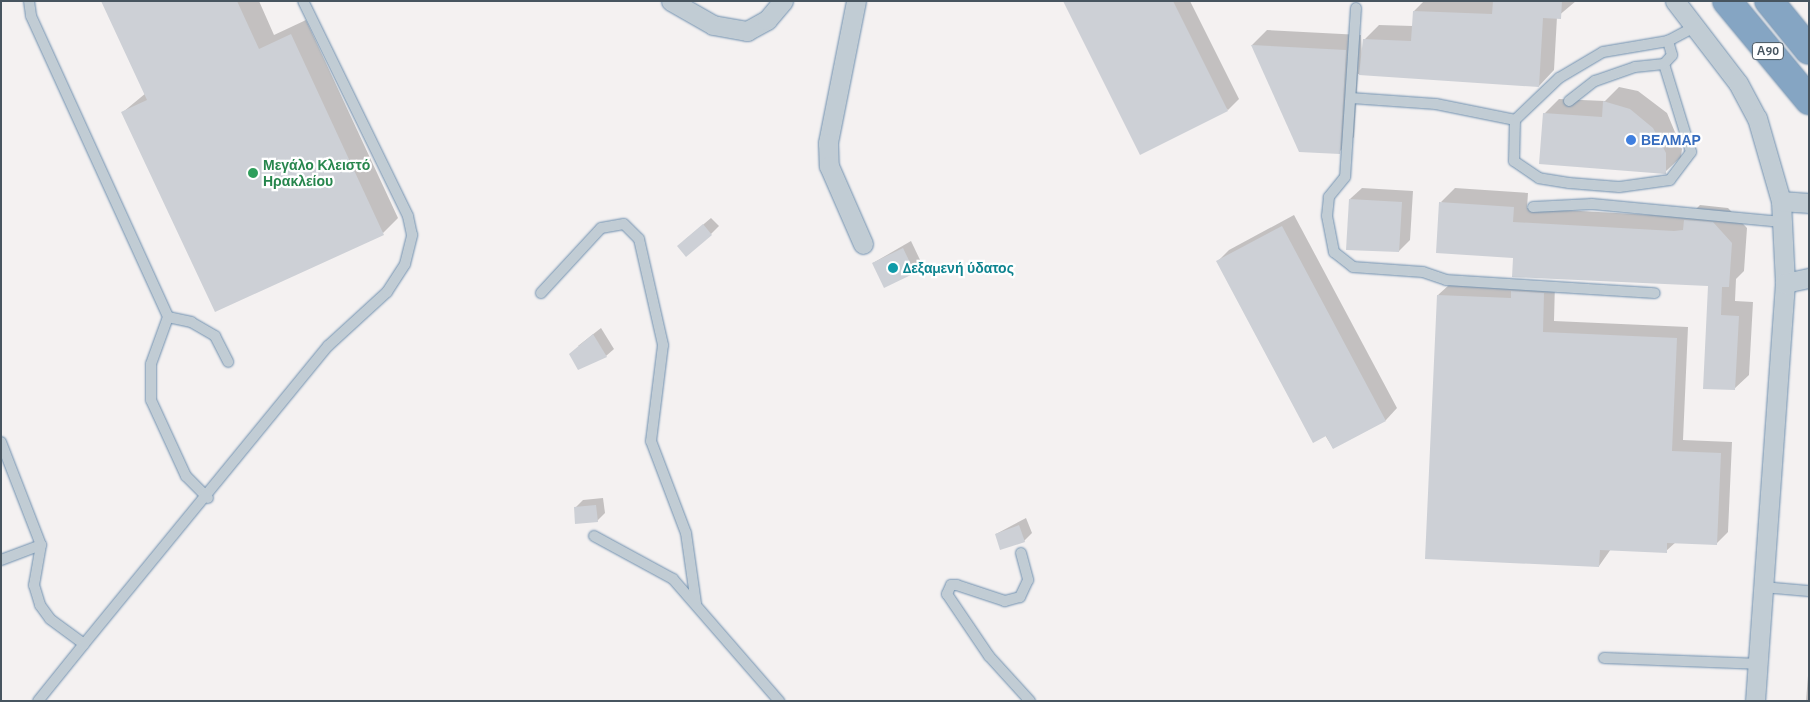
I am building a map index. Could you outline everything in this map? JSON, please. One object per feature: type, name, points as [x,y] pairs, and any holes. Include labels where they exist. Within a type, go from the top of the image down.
[{"type":"highway","name":"Α90","points":[[1727,1],[1809,100]]},
{"type":"highway","name":"Α90","points":[[1770,1],[1809,50]]},
{"type":"street","points":[[671,1],[713,25],[747,31],[767,20],[783,1]]},
{"type":"street","points":[[856,1],[828,143],[829,166],[864,244]]},
{"type":"street","points":[[1675,1],[1696,26],[1757,118],[1781,200],[1785,283],[1755,701]]},
{"type":"street","points":[[1781,200],[1809,203]]},
{"type":"street","points":[[1785,283],[1809,278]]},
{"type":"lane","points":[[29,1],[31,16],[168,317],[151,364],[151,400],[186,476],[208,498]]},
{"type":"lane","points":[[38,701],[208,498],[328,346],[396,282],[412,240],[408,216],[303,1]]},
{"type":"lane","points":[[1356,8],[1345,177],[1329,197],[1327,216],[1334,252],[1353,267],[1423,272],[1446,280],[1655,293]]},
{"type":"lane","points":[[1664,64],[1691,152],[1670,180],[1619,187],[1539,178],[1514,161],[1514,120],[1559,78],[1603,52],[1668,41],[1696,26]]},
{"type":"lane","points":[[1570,101],[1595,81],[1636,67],[1664,64],[1672,55],[1668,41]]},
{"type":"lane","points":[[1351,98],[1436,104],[1514,120]]},
{"type":"lane","points":[[1533,207],[1592,204],[1782,222]]},
{"type":"lane","points":[[541,293],[601,228],[624,224],[639,239],[663,345],[651,441],[686,533],[696,603]]},
{"type":"lane","points":[[168,317],[191,322],[216,336],[228,362]]},
{"type":"lane","points":[[1,442],[41,545],[34,585],[40,605],[50,619],[84,644]]},
{"type":"lane","points":[[594,536],[658,567],[696,603],[779,701]]},
{"type":"lane","points":[[1,560],[41,545]]},
{"type":"lane","points":[[1022,553],[1028,580],[1020,597],[1005,601],[957,585],[951,585],[947,594],[984,650],[1030,701]]},
{"type":"lane","points":[[1762,587],[1809,591]]},
{"type":"lane","points":[[1604,658],[1757,664]]},
{"type":"building","name":"Μεγάλο Κλειστό Ηρακλείου","points":[[101,1],[237,1],[259,49],[291,34],[384,235],[215,312],[121,112],[147,100]]},
{"type":"building","points":[[1063,1],[1173,1],[1228,111],[1140,155]]},
{"type":"building","points":[[1493,1],[1562,1],[1561,19],[1543,18],[1539,87],[1359,75],[1363,39],[1411,41],[1413,11],[1492,14]]},
{"type":"building","points":[[1251,45],[1346,50],[1340,154],[1299,152]]},
{"type":"building","points":[[1603,101],[1630,109],[1653,128],[1666,153],[1666,174],[1539,164],[1543,113],[1602,117]]},
{"type":"building","points":[[1349,199],[1402,202],[1399,252],[1346,250]]},
{"type":"building","points":[[1439,202],[1514,207],[1513,222],[1674,231],[1683,230],[1684,220],[1713,222],[1732,243],[1729,287],[1722,287],[1721,315],[1739,316],[1735,390],[1703,389],[1708,286],[1512,277],[1513,258],[1436,253]]},
{"type":"building","points":[[703,224],[712,235],[686,257],[677,246]]},
{"type":"building","points":[[1282,226],[1386,421],[1333,449],[1326,436],[1313,443],[1216,261]]},
{"type":"building","name":"Δεξαμενή ύδατος","points":[[903,248],[915,273],[884,288],[872,263]]},
{"type":"building","points":[[1511,291],[1544,293],[1543,332],[1677,338],[1672,451],[1721,453],[1717,545],[1667,543],[1667,553],[1600,550],[1599,567],[1425,559],[1437,295],[1511,298]]},
{"type":"building","points":[[593,334],[607,357],[578,370],[569,354]]},
{"type":"building","points":[[596,505],[598,522],[575,524],[574,507]]},
{"type":"building","points":[[1019,525],[1025,542],[1000,550],[995,534]]},
{"type":"place","name":"ΒΕΛΜΑΡ","points":[[1631,140]]},
{"type":"place","name":"Μεγάλο Κλειστό Ηρακλείου","points":[[253,173]]},
{"type":"place","name":"Δεξαμενή ύδατος","points":[[893,268]]}]
